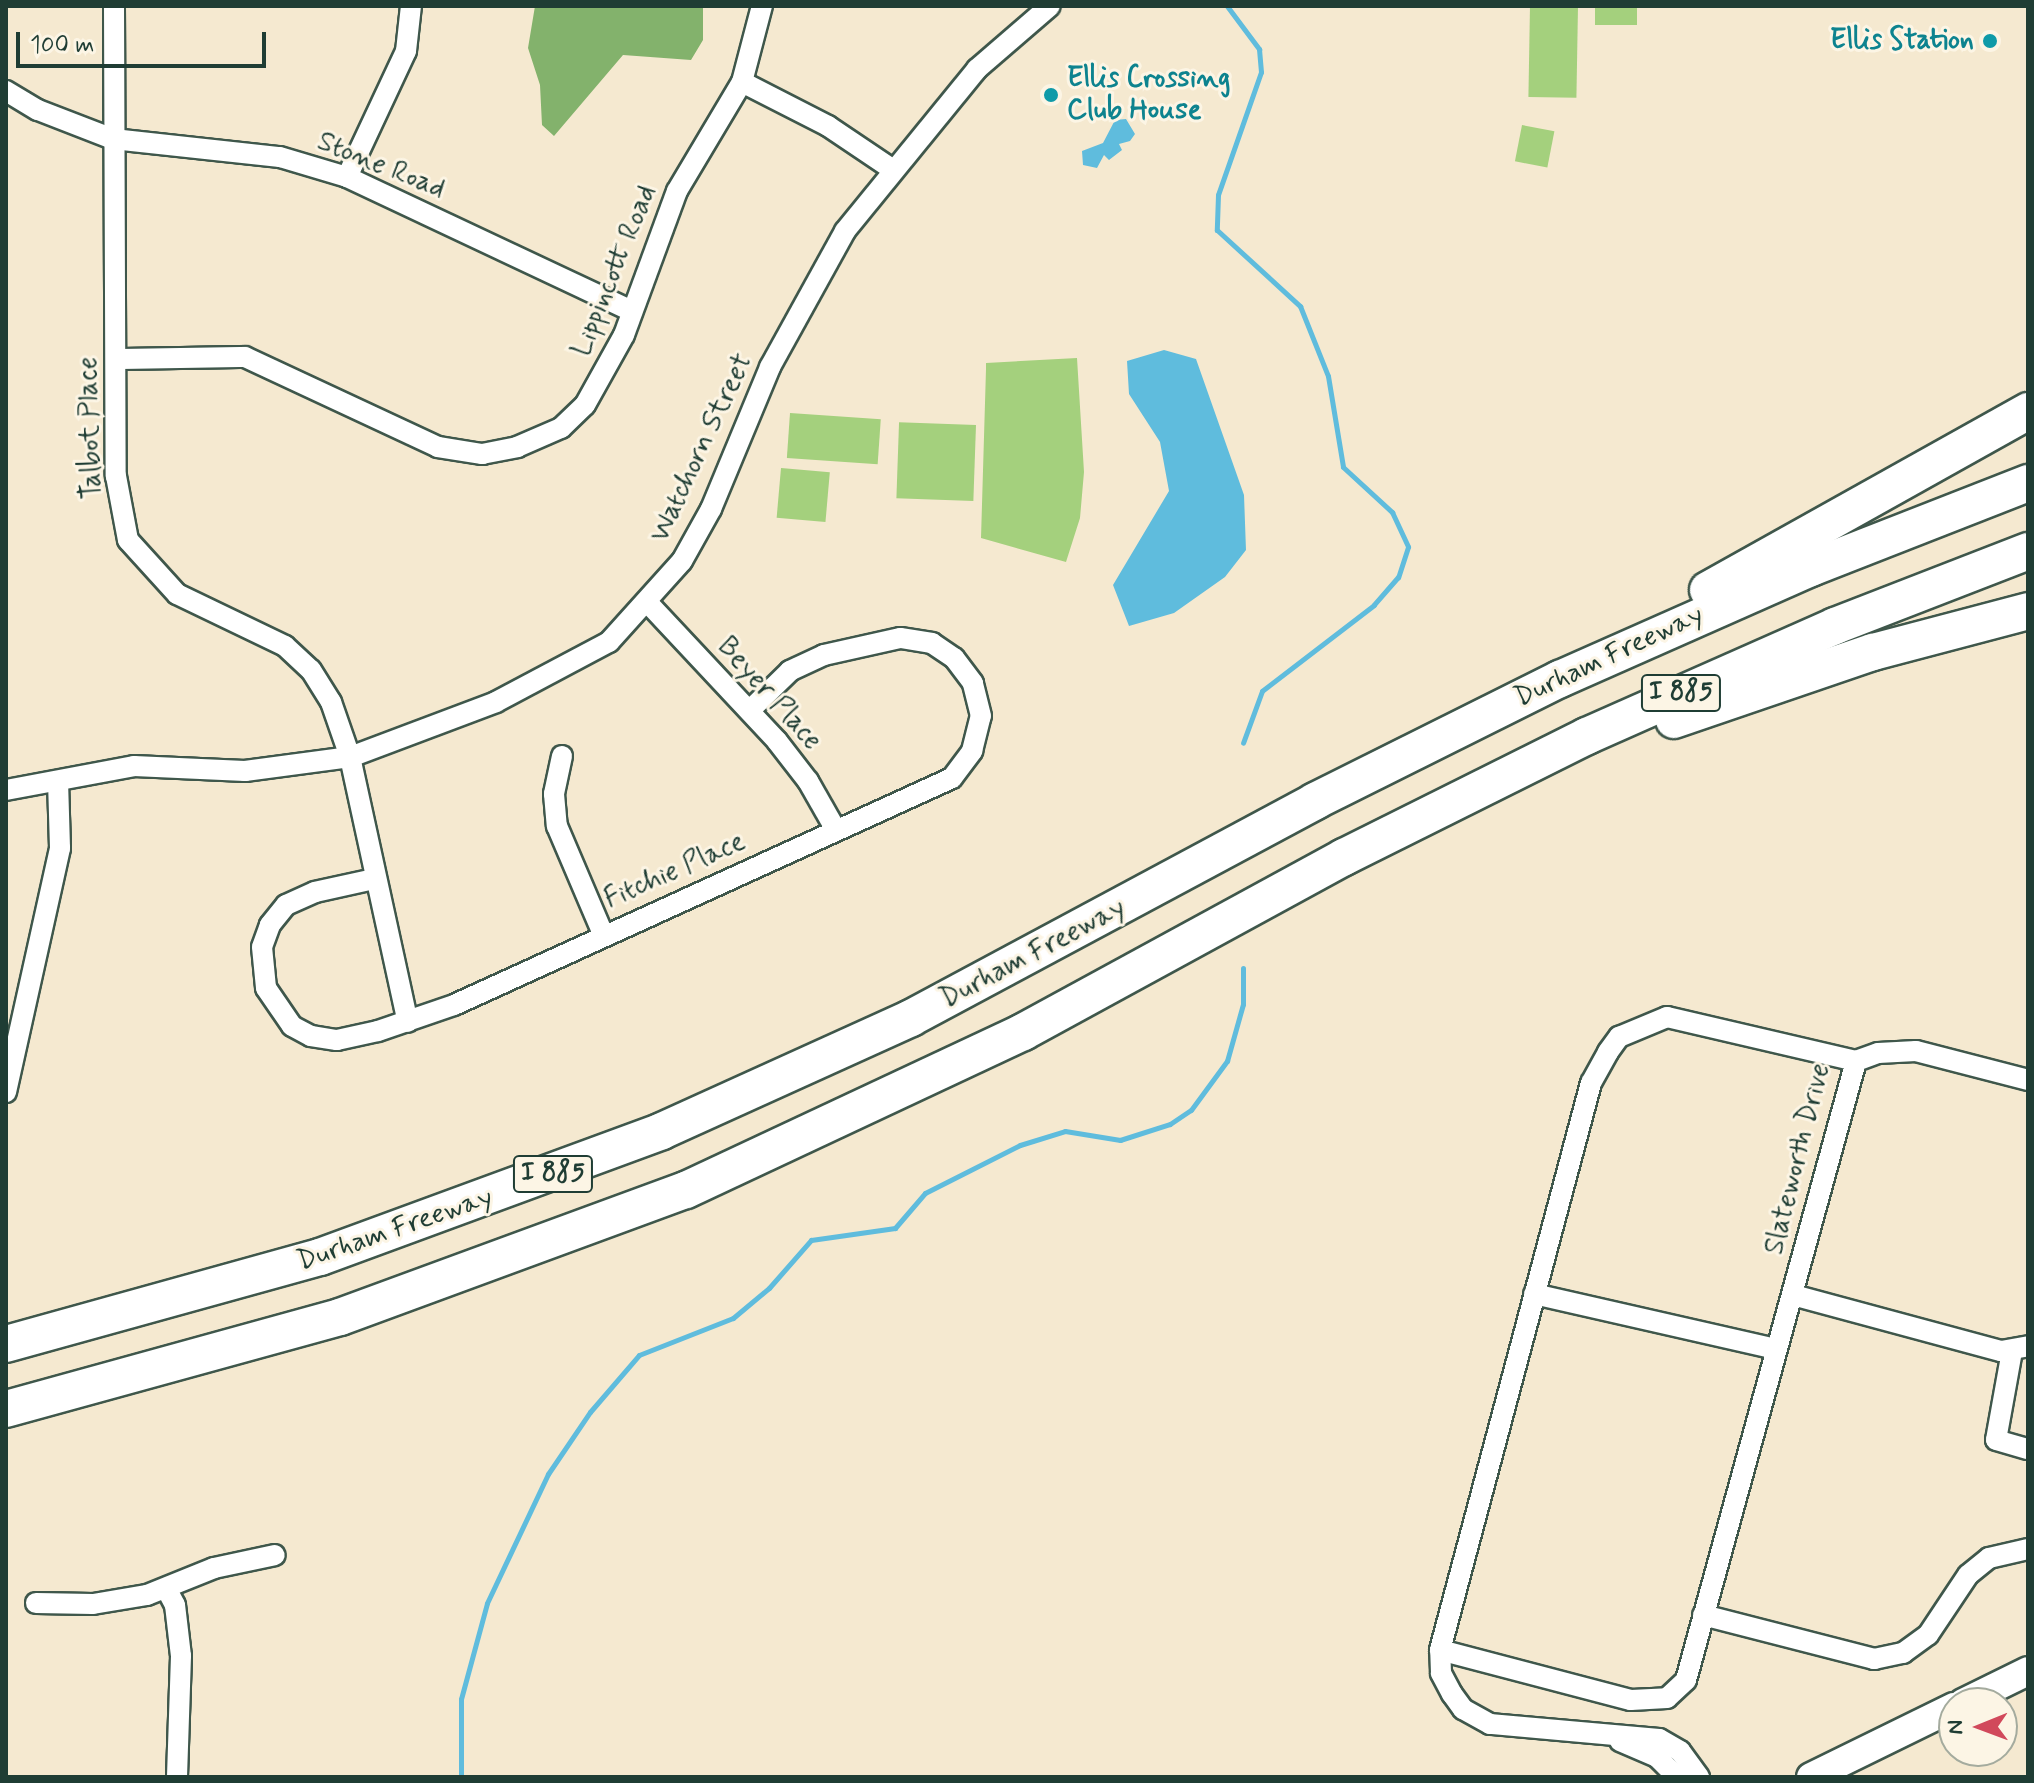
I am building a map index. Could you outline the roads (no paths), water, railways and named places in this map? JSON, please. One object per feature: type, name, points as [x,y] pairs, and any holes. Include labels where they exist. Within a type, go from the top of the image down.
[{"type":"highway","points":[[1478,718],[2028,411]]},
{"type":"highway","name":"Durham Freeway","points":[[6,1344],[335,1252],[690,1119],[994,976],[1478,718],[1728,603],[2028,483]]},
{"type":"highway","name":"I 885","points":[[6,1409],[340,1317],[686,1190],[1009,1039],[1344,857],[1670,698],[2028,551]]},
{"type":"highway","points":[[1344,857],[1703,709],[1873,652],[2028,611]]},
{"type":"main road","points":[[1996,1687],[2028,1671]]},
{"type":"main road","points":[[1811,1777],[1938,1715]]},
{"type":"street","name":"Talbot Place","points":[[114,6],[116,476],[128,540],[177,594],[260,631],[311,670],[331,702],[350,757],[374,879],[408,1022]]},
{"type":"street","points":[[347,177],[406,51],[411,6]]},
{"type":"street","name":"Lippincott Road","points":[[116,359],[245,357],[438,447],[482,454],[517,447],[561,428],[585,405],[632,311],[677,191],[742,82],[762,6]]},
{"type":"street","name":"Watchorn Street","points":[[6,790],[134,766],[245,771],[350,757],[496,702],[580,661],[609,642],[648,603],[682,561],[711,509],[770,367],[808,291],[845,231],[892,169],[977,69],[1050,6]]},
{"type":"street","points":[[742,82],[828,126],[892,169]]},
{"type":"street","name":"Stone Road","points":[[6,91],[38,110],[113,139],[280,157],[347,177],[632,311]]},
{"type":"street","name":"Beyer Place","points":[[648,603],[750,710],[808,781],[836,830]]},
{"type":"street","name":"Fitchie Place","points":[[374,879],[315,892],[286,905],[262,947],[266,988],[292,1026],[311,1036],[337,1040],[408,1022],[952,778],[972,751],[981,716],[973,683],[954,658],[932,643],[900,638],[824,655],[790,671],[750,710]]},
{"type":"street","points":[[562,756],[554,794],[557,826],[603,934]]},
{"type":"street","points":[[6,1092],[60,848],[58,781]]},
{"type":"street","name":"Slateworth Drive","points":[[1440,1650],[1631,1700],[1655,1701],[1686,1680],[1856,1061],[1667,1017],[1619,1037],[1591,1083],[1440,1650],[1441,1673],[1452,1694],[1463,1709],[1490,1724],[1659,1739],[1680,1751],[1699,1777]]},
{"type":"street","points":[[1856,1061],[1878,1053],[1916,1051],[2028,1080]]},
{"type":"street","points":[[1534,1294],[1776,1349]]},
{"type":"street","points":[[1793,1295],[2020,1349],[1996,1440],[2028,1449]]},
{"type":"street","points":[[1703,1615],[1874,1659],[1903,1653],[1928,1635],[1968,1575],[1989,1558],[2028,1549]]},
{"type":"street","points":[[36,1603],[93,1604],[167,1590],[214,1568],[275,1555]]},
{"type":"street","points":[[167,1590],[175,1605],[181,1656],[177,1777]]},
{"type":"street","name":"Slateworth Drive","points":[[1604,1736],[1646,1750],[1677,1777]]},
{"type":"water","points":[[1126,119],[1135,134],[1130,141],[1119,144],[1122,150],[1109,160],[1104,155],[1097,168],[1083,165],[1082,151],[1103,143],[1115,120]]},
{"type":"water","points":[[1164,350],[1196,359],[1244,495],[1246,550],[1225,577],[1174,613],[1129,626],[1113,585],[1169,491],[1160,442],[1129,394],[1127,361]]},
{"type":"waterway","points":[[1227,6],[1259,49],[1261,72],[1218,195],[1217,230],[1300,306],[1328,376],[1343,467],[1392,512],[1408,547],[1398,577],[1374,605],[1262,691],[1243,743]]},
{"type":"waterway","points":[[461,1777],[461,1699],[487,1603],[548,1474],[590,1412],[639,1355],[733,1318],[769,1288],[811,1240],[895,1228],[925,1193],[1020,1145],[1065,1131],[1120,1140],[1170,1124],[1191,1110],[1227,1061],[1243,1004],[1243,968]]},
{"type":"place","name":"Ellis Station","points":[[1990,41]]},
{"type":"place","name":"Ellis Crossing Club House","points":[[1051,95]]}]
